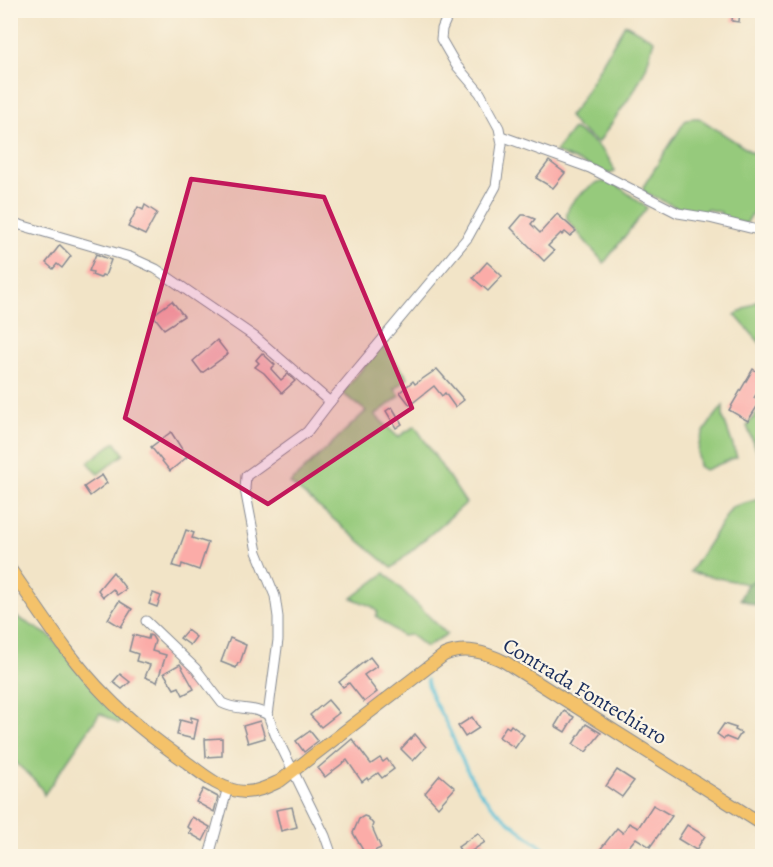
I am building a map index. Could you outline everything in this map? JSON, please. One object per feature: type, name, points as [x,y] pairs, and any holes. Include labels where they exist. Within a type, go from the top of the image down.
[{"type":"main road","name":"Contrada Fontechiaro","points":[[10,569],[58,638],[107,697],[173,753],[202,774],[228,788],[245,792],[262,789],[280,781],[444,655],[466,650],[491,655],[505,662],[762,824]]},
{"type":"street","points":[[332,856],[325,836],[274,734],[268,715],[278,640],[278,617],[275,596],[257,552],[244,481],[250,472],[307,432],[468,237],[496,186],[500,166],[501,136],[480,93],[456,64],[441,39],[442,29],[450,10]]},
{"type":"street","points":[[501,136],[590,168],[678,213],[762,231]]},
{"type":"street","points":[[10,222],[130,258],[156,269],[255,337],[330,402]]},
{"type":"street","points":[[146,621],[196,669],[222,703],[228,706],[255,709],[268,715]]},
{"type":"street","points":[[209,856],[228,788]]},
{"type":"highlighted area","points":[[191,179],[324,197],[412,408],[268,504],[125,418]]},
{"type":"green space","points":[[625,24],[654,40],[646,68],[634,91],[598,143],[576,126],[569,116],[578,105]]},
{"type":"green space","points":[[699,118],[762,159],[762,198],[746,224],[720,217],[721,212],[706,209],[705,214],[682,210],[644,192],[643,187],[685,121]]},
{"type":"green space","points":[[573,129],[598,147],[609,159],[615,172],[609,174],[555,152]]},
{"type":"green space","points":[[598,182],[613,182],[647,208],[604,263],[567,220],[572,202]]},
{"type":"green space","points":[[762,298],[762,340],[760,343],[735,315]]},
{"type":"green space","points":[[382,345],[408,378],[395,389],[400,396],[375,415],[398,437],[415,426],[466,503],[392,568],[290,483],[366,411],[342,393]]},
{"type":"green space","points":[[723,406],[723,417],[737,457],[705,470],[699,466],[700,440]]},
{"type":"green space","points":[[762,406],[762,459],[760,460],[747,426]]},
{"type":"green space","points":[[115,442],[124,454],[98,474],[88,462]]},
{"type":"green space","points":[[762,498],[762,577],[747,584],[690,572],[732,507]]},
{"type":"green space","points":[[385,573],[447,634],[426,647],[411,635],[402,636],[376,616],[378,613],[373,607],[352,598]]},
{"type":"green space","points":[[762,577],[762,608],[740,599],[747,584]]},
{"type":"green space","points":[[10,613],[50,636],[124,718],[119,724],[100,713],[44,795],[39,785],[11,757]]},
{"type":"building","points":[[733,10],[740,10],[739,22],[732,21]]},
{"type":"building","points":[[549,161],[565,173],[553,188],[536,178]]},
{"type":"building","points":[[145,205],[157,213],[145,235],[128,227],[138,207],[143,210]]},
{"type":"building","points":[[557,214],[576,231],[570,236],[565,232],[562,235],[561,233],[548,246],[554,251],[544,261],[511,228],[522,215],[525,215],[535,219],[531,224],[540,233]]},
{"type":"building","points":[[60,245],[71,256],[62,268],[57,264],[53,269],[46,263]]},
{"type":"building","points":[[96,254],[111,260],[105,276],[102,275],[100,278],[89,271]]},
{"type":"building","points":[[487,262],[502,276],[488,291],[473,278]]},
{"type":"building","points":[[172,301],[184,316],[164,329],[153,315]]},
{"type":"building","points":[[217,340],[228,354],[202,373],[193,361]]},
{"type":"building","points":[[262,353],[275,365],[271,369],[281,380],[288,374],[295,381],[282,393],[264,373],[255,367],[259,363],[256,360]]},
{"type":"building","points":[[437,369],[464,400],[455,407],[445,393],[442,396],[434,386],[410,405],[400,392],[413,381],[415,384]]},
{"type":"building","points":[[753,369],[762,375],[762,384],[754,398],[760,402],[748,421],[729,410]]},
{"type":"building","points":[[392,407],[402,424],[396,428],[386,411]]},
{"type":"building","points":[[171,432],[187,457],[170,471],[151,447]]},
{"type":"building","points":[[102,475],[107,483],[90,496],[84,487]]},
{"type":"building","points":[[186,530],[194,533],[192,538],[208,543],[199,570],[182,564],[181,568],[173,566]]},
{"type":"building","points":[[113,572],[126,589],[117,595],[113,589],[103,597],[98,590]]},
{"type":"building","points":[[153,593],[161,596],[157,607],[149,604]]},
{"type":"building","points":[[119,601],[132,609],[121,627],[108,619]]},
{"type":"building","points":[[187,630],[196,637],[190,645],[180,638]]},
{"type":"building","points":[[133,635],[148,639],[149,635],[152,636],[155,641],[152,651],[166,655],[157,682],[145,677],[150,665],[136,661],[138,654],[129,651]]},
{"type":"building","points":[[230,638],[246,645],[236,668],[221,662]]},
{"type":"building","points":[[370,657],[377,666],[364,675],[377,692],[364,702],[349,683],[343,687],[339,682]]},
{"type":"building","points":[[180,664],[194,689],[183,695],[179,687],[174,689],[164,673]]},
{"type":"building","points":[[120,674],[130,682],[122,689],[113,682]]},
{"type":"building","points":[[328,700],[339,713],[321,727],[310,715]]},
{"type":"building","points":[[564,711],[574,717],[565,732],[555,726]]},
{"type":"building","points":[[191,717],[198,719],[194,739],[177,735],[180,720],[191,723]]},
{"type":"building","points":[[472,717],[479,728],[465,737],[458,726]]},
{"type":"building","points":[[260,721],[265,738],[248,743],[243,726]]},
{"type":"building","points":[[586,724],[601,733],[586,752],[573,744]]},
{"type":"building","points":[[724,724],[736,728],[735,730],[741,733],[736,741],[726,737],[724,739],[717,734]]},
{"type":"building","points":[[511,725],[524,735],[515,748],[499,737],[506,726],[509,728]]},
{"type":"building","points":[[310,731],[318,741],[304,752],[296,741]]},
{"type":"building","points":[[415,734],[426,747],[413,761],[401,749]]},
{"type":"building","points":[[222,738],[222,756],[206,757],[205,739]]},
{"type":"building","points":[[352,739],[371,764],[380,758],[383,762],[387,759],[394,769],[382,778],[378,773],[362,782],[347,760],[325,777],[318,768]]},
{"type":"building","points":[[617,770],[634,781],[622,797],[606,786]]},
{"type":"building","points":[[440,775],[455,788],[438,807],[425,793]]},
{"type":"building","points":[[203,789],[218,797],[214,812],[196,802]]},
{"type":"building","points":[[653,805],[672,816],[650,847],[636,838],[621,856],[595,856],[617,828],[623,833],[629,823],[638,828]]},
{"type":"building","points":[[292,807],[297,827],[281,831],[276,810]]},
{"type":"building","points":[[364,816],[373,824],[372,827],[381,848],[376,850],[373,856],[363,855],[364,852],[353,833],[359,819]]},
{"type":"building","points":[[192,817],[210,827],[203,841],[189,833],[191,829],[187,827]]},
{"type":"building","points":[[687,825],[705,836],[696,850],[678,839]]},
{"type":"building","points":[[478,833],[485,842],[464,856],[458,847]]},
{"type":"waterway","points":[[427,680],[433,700],[481,793],[506,819],[554,856]]}]
